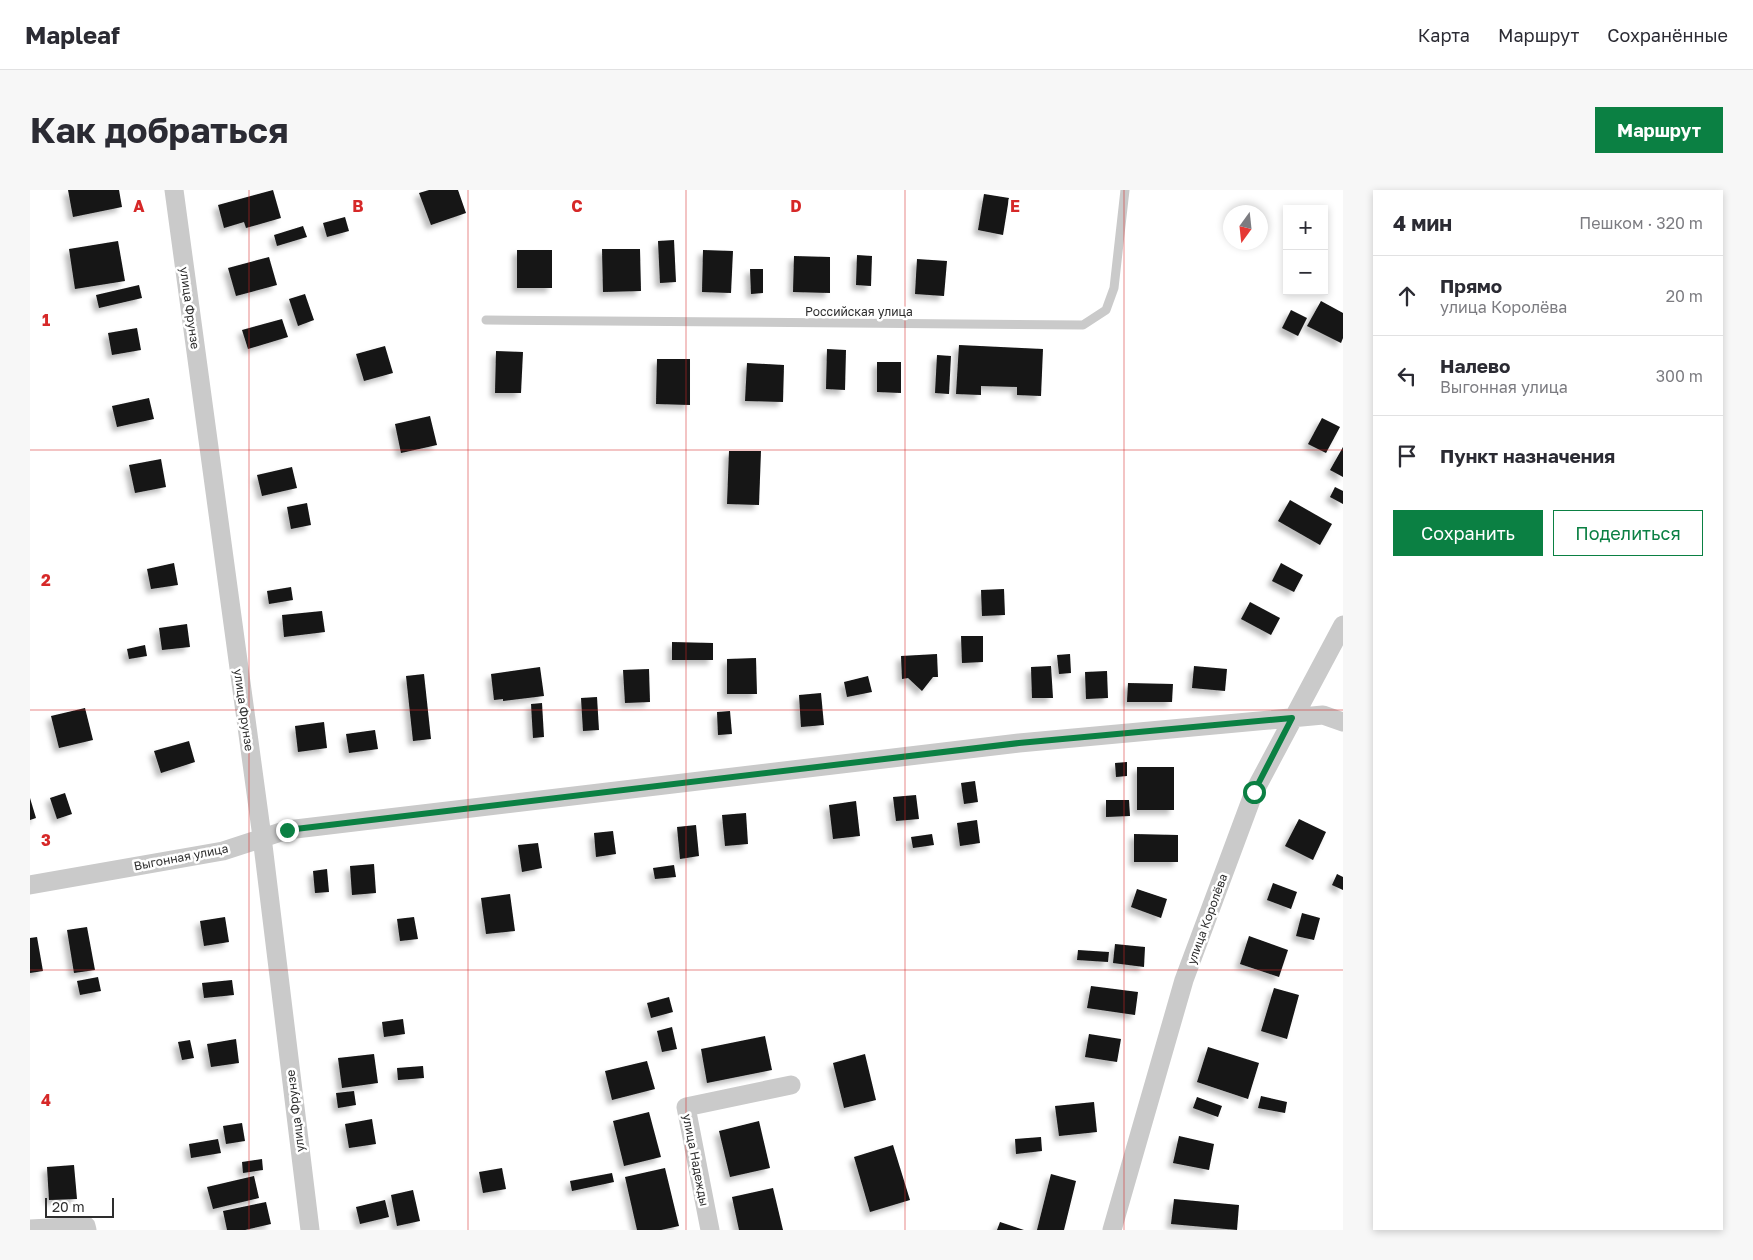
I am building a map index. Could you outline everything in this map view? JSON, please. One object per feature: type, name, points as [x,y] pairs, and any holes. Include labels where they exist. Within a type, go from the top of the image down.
[{"type":"street","name":"улица Фрунзе","points":[[174,190],[262,837],[310,1230]]},
{"type":"street","name":"улица Королёва","points":[[1112,1230],[1184,980],[1254,792],[1343,625]]},
{"type":"street","name":"Выгонная улица","points":[[30,885],[223,851],[287,830],[1019,743],[1323,715],[1343,722]]},
{"type":"street","name":"улица Надежды","points":[[710,1230],[686,1107],[791,1085]]},
{"type":"street","points":[[30,1229],[86,1226],[88,1230]]},
{"type":"lane","name":"Российская улица","points":[[486,320],[1083,325],[1106,310],[1114,288],[1125,190]]},
{"type":"building","points":[[68,190],[119,190],[122,207],[73,217]]},
{"type":"building","points":[[273,190],[281,218],[246,228],[244,222],[224,228],[218,205]]},
{"type":"building","points":[[429,190],[458,190],[466,213],[431,225],[419,193]]},
{"type":"building","points":[[984,194],[1009,198],[1003,235],[978,230]]},
{"type":"building","points":[[345,217],[349,231],[327,237],[323,223]]},
{"type":"building","points":[[303,226],[307,237],[277,246],[274,235]]},
{"type":"building","points":[[674,240],[676,282],[660,283],[658,241]]},
{"type":"building","points":[[118,241],[125,281],[75,289],[69,249]]},
{"type":"building","points":[[602,249],[640,249],[641,291],[603,292]]},
{"type":"building","points":[[517,250],[552,250],[552,288],[517,288]]},
{"type":"building","points":[[703,250],[733,251],[731,293],[702,292]]},
{"type":"building","points":[[857,255],[872,256],[871,286],[856,285]]},
{"type":"building","points":[[794,256],[830,257],[830,293],[793,292]]},
{"type":"building","points":[[269,257],[277,285],[236,296],[228,268]]},
{"type":"building","points":[[917,259],[947,261],[944,296],[915,294]]},
{"type":"building","points":[[750,269],[763,269],[763,293],[751,294]]},
{"type":"building","points":[[139,285],[142,298],[99,308],[96,295]]},
{"type":"building","points":[[305,294],[314,320],[298,326],[289,299]]},
{"type":"building","points":[[1321,301],[1343,313],[1343,338],[1341,343],[1307,326]]},
{"type":"building","points":[[1291,310],[1307,318],[1298,336],[1282,328]]},
{"type":"building","points":[[282,319],[288,337],[248,349],[242,330]]},
{"type":"building","points":[[137,328],[141,350],[112,355],[108,333]]},
{"type":"building","points":[[959,345],[1043,349],[1041,396],[1017,395],[1017,387],[981,386],[981,395],[956,394]]},
{"type":"building","points":[[385,346],[393,373],[364,381],[356,354]]},
{"type":"building","points":[[827,349],[846,350],[845,390],[826,389]]},
{"type":"building","points":[[496,351],[523,352],[521,393],[495,393]]},
{"type":"building","points":[[937,355],[951,356],[949,394],[935,393]]},
{"type":"building","points":[[657,359],[690,359],[690,405],[656,404]]},
{"type":"building","points":[[877,362],[901,362],[901,393],[877,392]]},
{"type":"building","points":[[747,363],[784,365],[783,402],[745,401]]},
{"type":"building","points":[[149,398],[154,419],[117,427],[112,406]]},
{"type":"building","points":[[430,416],[437,445],[401,453],[395,424]]},
{"type":"building","points":[[1322,418],[1340,427],[1326,453],[1308,444]]},
{"type":"building","points":[[1343,447],[1343,477],[1330,470]]},
{"type":"building","points":[[729,451],[761,451],[759,505],[727,504]]},
{"type":"building","points":[[161,459],[166,487],[135,493],[129,465]]},
{"type":"building","points":[[292,467],[297,488],[262,496],[257,475]]},
{"type":"building","points":[[1335,487],[1343,491],[1343,504],[1330,497]]},
{"type":"building","points":[[1290,500],[1332,524],[1320,545],[1278,521]]},
{"type":"building","points":[[307,503],[311,525],[291,529],[287,507]]},
{"type":"building","points":[[174,563],[178,585],[151,589],[147,569]]},
{"type":"building","points":[[1281,563],[1303,575],[1294,592],[1272,581]]},
{"type":"building","points":[[291,587],[293,600],[269,604],[267,591]]},
{"type":"building","points":[[1004,589],[1005,615],[982,616],[981,590]]},
{"type":"building","points":[[1250,602],[1280,618],[1271,635],[1241,619]]},
{"type":"building","points":[[322,611],[325,632],[284,637],[282,615]]},
{"type":"building","points":[[187,624],[190,647],[162,650],[159,628]]},
{"type":"building","points":[[961,636],[983,636],[983,662],[962,663]]},
{"type":"building","points":[[672,642],[713,643],[713,660],[672,660]]},
{"type":"building","points":[[145,645],[147,656],[129,659],[127,649]]},
{"type":"building","points":[[937,654],[938,677],[933,677],[922,691],[908,678],[902,679],[901,656]]},
{"type":"building","points":[[1070,654],[1071,673],[1059,674],[1057,655]]},
{"type":"building","points":[[756,658],[757,694],[727,694],[727,659]]},
{"type":"building","points":[[1051,666],[1053,698],[1032,698],[1031,667]]},
{"type":"building","points":[[1194,666],[1227,669],[1225,691],[1192,688]]},
{"type":"building","points":[[540,667],[544,696],[503,701],[503,699],[494,700],[491,674]]},
{"type":"building","points":[[649,669],[650,702],[625,703],[623,670]]},
{"type":"building","points":[[1107,671],[1108,698],[1086,699],[1085,672]]},
{"type":"building","points":[[424,674],[431,739],[413,741],[406,676]]},
{"type":"building","points":[[868,676],[872,692],[847,697],[844,682]]},
{"type":"building","points":[[1128,683],[1173,684],[1172,702],[1127,702]]},
{"type":"building","points":[[821,693],[824,725],[801,727],[799,695]]},
{"type":"building","points":[[597,697],[599,730],[583,731],[581,698]]},
{"type":"building","points":[[542,703],[544,737],[533,738],[531,704]]},
{"type":"building","points":[[85,708],[93,740],[59,748],[51,716]]},
{"type":"building","points":[[730,711],[732,734],[718,735],[717,712]]},
{"type":"building","points":[[324,722],[327,748],[298,752],[295,726]]},
{"type":"building","points":[[375,730],[378,749],[349,753],[346,734]]},
{"type":"building","points":[[189,741],[195,762],[161,773],[154,751]]},
{"type":"building","points":[[1127,762],[1127,776],[1116,777],[1115,763]]},
{"type":"building","points":[[1137,767],[1174,767],[1174,810],[1137,810]]},
{"type":"building","points":[[975,781],[978,802],[964,804],[961,783]]},
{"type":"building","points":[[65,793],[72,814],[57,819],[50,798]]},
{"type":"building","points":[[916,795],[919,819],[896,821],[893,797]]},
{"type":"building","points":[[30,798],[36,818],[30,820]]},
{"type":"building","points":[[1106,800],[1129,800],[1130,816],[1106,817]]},
{"type":"building","points":[[856,801],[860,836],[833,839],[829,805]]},
{"type":"building","points":[[746,813],[748,844],[725,846],[722,815]]},
{"type":"building","points":[[1299,819],[1326,832],[1313,860],[1285,846]]},
{"type":"building","points":[[977,820],[980,843],[960,846],[957,823]]},
{"type":"building","points":[[696,825],[699,856],[680,859],[677,827]]},
{"type":"building","points":[[613,831],[616,854],[596,857],[594,833]]},
{"type":"building","points":[[932,834],[934,845],[913,848],[911,837]]},
{"type":"building","points":[[1134,834],[1178,835],[1178,862],[1134,862]]},
{"type":"building","points":[[538,843],[542,868],[522,872],[518,845]]},
{"type":"building","points":[[374,864],[376,893],[352,895],[350,866]]},
{"type":"building","points":[[674,865],[676,877],[655,879],[653,868]]},
{"type":"building","points":[[327,869],[329,892],[315,893],[313,871]]},
{"type":"building","points":[[1337,874],[1343,877],[1343,890],[1332,885]]},
{"type":"building","points":[[1273,883],[1297,892],[1291,909],[1267,900]]},
{"type":"building","points":[[1137,889],[1167,899],[1161,918],[1131,907]]},
{"type":"building","points":[[510,894],[515,931],[486,934],[481,898]]},
{"type":"building","points":[[1302,913],[1320,918],[1314,940],[1296,936]]},
{"type":"building","points":[[225,917],[229,942],[204,946],[200,921]]},
{"type":"building","points":[[414,917],[418,939],[400,941],[397,919]]},
{"type":"building","points":[[87,927],[95,970],[74,973],[67,930]]},
{"type":"building","points":[[1249,936],[1288,950],[1279,977],[1240,964]]},
{"type":"building","points":[[37,937],[43,971],[30,973],[30,938]]},
{"type":"building","points":[[1115,944],[1145,947],[1144,967],[1113,963]]},
{"type":"building","points":[[1078,950],[1109,952],[1108,962],[1077,960]]},
{"type":"building","points":[[98,977],[101,991],[80,995],[77,981]]},
{"type":"building","points":[[232,980],[234,995],[204,998],[202,983]]},
{"type":"building","points":[[1091,986],[1138,992],[1135,1015],[1087,1008]]},
{"type":"building","points":[[1274,988],[1299,995],[1287,1039],[1261,1031]]},
{"type":"building","points":[[669,997],[673,1012],[651,1018],[647,1003]]},
{"type":"building","points":[[403,1019],[405,1034],[384,1037],[382,1022]]},
{"type":"building","points":[[672,1027],[677,1049],[662,1052],[657,1031]]},
{"type":"building","points":[[1089,1034],[1121,1039],[1117,1062],[1085,1057]]},
{"type":"building","points":[[765,1036],[772,1070],[707,1083],[701,1049]]},
{"type":"building","points":[[236,1039],[239,1063],[211,1067],[207,1044]]},
{"type":"building","points":[[190,1040],[194,1058],[182,1060],[178,1042]]},
{"type":"building","points":[[1208,1047],[1259,1063],[1248,1099],[1197,1082]]},
{"type":"building","points":[[374,1054],[378,1083],[342,1088],[338,1058]]},
{"type":"building","points":[[865,1054],[876,1100],[844,1108],[833,1063]]},
{"type":"building","points":[[647,1061],[655,1089],[612,1100],[605,1071]]},
{"type":"building","points":[[423,1066],[424,1078],[398,1080],[397,1068]]},
{"type":"building","points":[[354,1091],[356,1105],[338,1108],[336,1093]]},
{"type":"building","points":[[1261,1096],[1287,1102],[1285,1113],[1258,1108]]},
{"type":"building","points":[[1197,1097],[1222,1106],[1218,1117],[1193,1108]]},
{"type":"building","points":[[1094,1102],[1097,1132],[1059,1136],[1055,1106]]},
{"type":"building","points":[[649,1112],[661,1157],[624,1166],[613,1121]]},
{"type":"building","points":[[372,1119],[376,1144],[349,1148],[345,1124]]},
{"type":"building","points":[[759,1121],[770,1168],[730,1177],[719,1131]]},
{"type":"building","points":[[242,1123],[245,1141],[226,1144],[223,1126]]},
{"type":"building","points":[[1179,1136],[1214,1144],[1209,1170],[1173,1163]]},
{"type":"building","points":[[1041,1137],[1042,1151],[1016,1154],[1015,1139]]},
{"type":"building","points":[[218,1139],[221,1153],[191,1158],[189,1144]]},
{"type":"building","points":[[893,1145],[910,1200],[870,1212],[854,1157]]},
{"type":"building","points":[[262,1159],[263,1170],[243,1173],[242,1162]]},
{"type":"building","points":[[74,1165],[77,1199],[49,1200],[47,1167]]},
{"type":"building","points":[[502,1168],[506,1189],[483,1193],[479,1172]]},
{"type":"building","points":[[665,1168],[679,1226],[661,1230],[637,1230],[625,1177]]},
{"type":"building","points":[[612,1173],[614,1182],[572,1191],[570,1181]]},
{"type":"building","points":[[1051,1174],[1076,1181],[1064,1230],[1037,1230]]},
{"type":"building","points":[[254,1176],[259,1198],[213,1209],[207,1187]]},
{"type":"building","points":[[773,1188],[783,1230],[739,1230],[732,1197]]},
{"type":"building","points":[[413,1190],[420,1221],[397,1226],[391,1195]]},
{"type":"building","points":[[1174,1199],[1239,1205],[1237,1230],[1171,1224]]},
{"type":"building","points":[[385,1200],[389,1217],[360,1224],[356,1207]]},
{"type":"building","points":[[266,1202],[271,1224],[245,1230],[227,1230],[223,1211]]},
{"type":"building","points":[[1000,1222],[1024,1230],[997,1230]]},
{"type":"route","points":[[287,830],[1019,743],[1292,718],[1254,792]]}]
